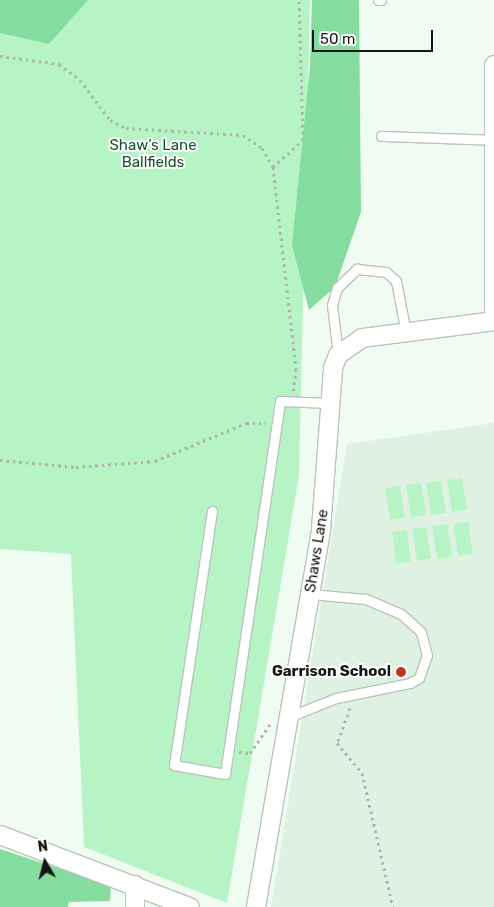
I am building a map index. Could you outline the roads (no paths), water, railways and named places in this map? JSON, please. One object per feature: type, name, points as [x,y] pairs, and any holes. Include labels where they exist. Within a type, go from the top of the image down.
[{"type":"street","points":[[494,65],[494,314]]},
{"type":"street","points":[[338,355],[362,338],[494,321]]},
{"type":"street","name":"Shaws Lane","points":[[256,907],[291,716],[326,490],[331,403],[338,355]]},
{"type":"street","points":[[0,835],[190,907]]},
{"type":"street","points":[[135,885],[135,907]]},
{"type":"lane","points":[[381,136],[494,140]]},
{"type":"lane","points":[[338,355],[332,305],[337,288],[357,269],[386,272],[396,282],[406,333]]},
{"type":"lane","points":[[212,511],[174,764],[224,774],[280,401],[331,403]]},
{"type":"lane","points":[[291,716],[336,698],[410,683],[419,678],[427,656],[421,632],[401,614],[365,599],[310,594]]},
{"type":"place","name":"Garrison School","points":[[401,672]]},
{"type":"park label","name":"Shaw’s Lane Ballfields","points":[[153,154]]}]
